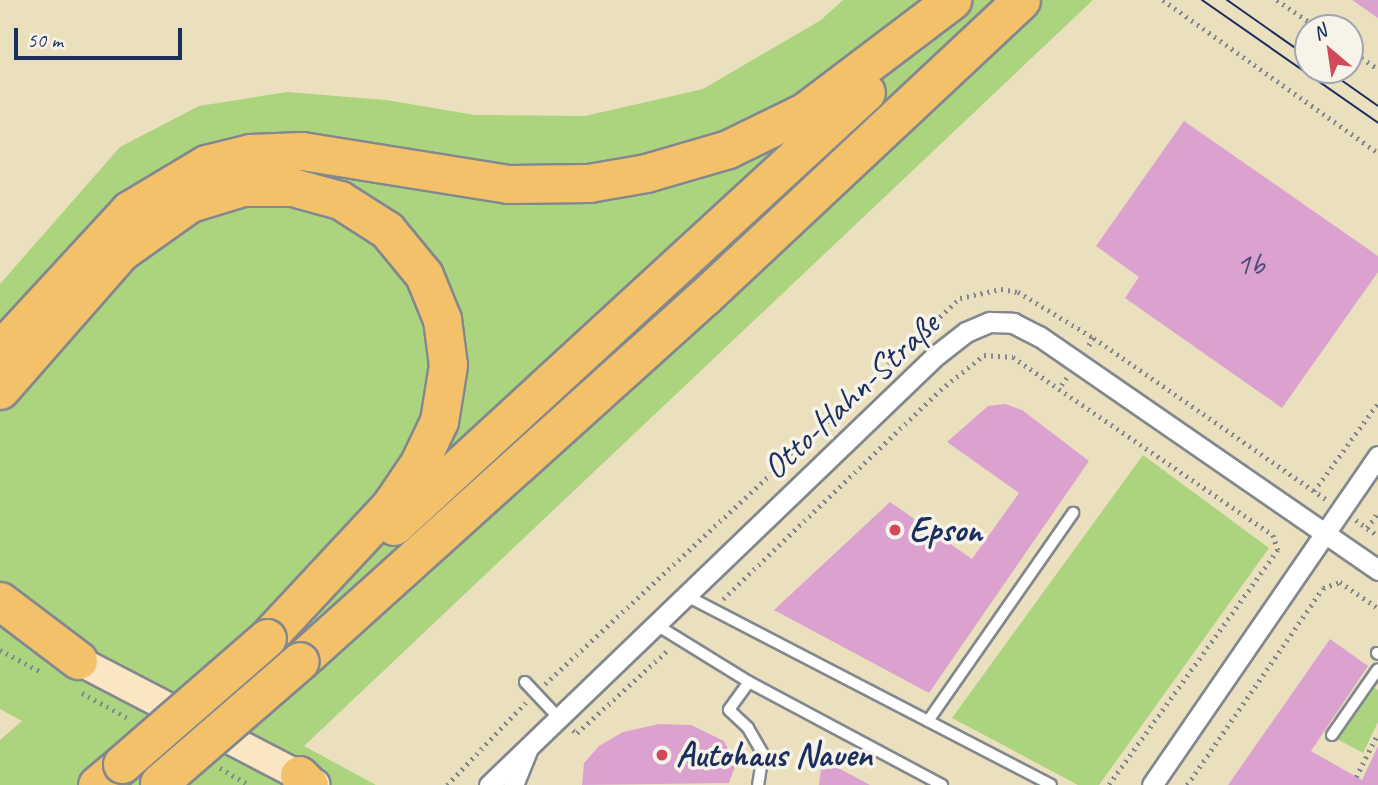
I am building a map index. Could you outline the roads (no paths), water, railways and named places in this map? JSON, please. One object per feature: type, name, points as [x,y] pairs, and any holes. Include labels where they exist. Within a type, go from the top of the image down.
[{"type":"highway","points":[[0,350],[129,210],[206,164],[285,150],[508,184],[589,183],[646,173],[727,149],[804,111],[952,0]]},
{"type":"highway","points":[[110,774],[571,367],[964,0]]},
{"type":"highway","points":[[158,784],[300,661],[694,306],[1021,0]]},
{"type":"highway","points":[[0,390],[121,252],[150,226],[190,203],[243,187],[292,187],[340,200],[387,230],[424,275],[442,319],[448,365],[439,421],[419,463],[390,506],[267,638]]},
{"type":"highway","points":[[0,601],[65,674]]},
{"type":"main road","points":[[0,620],[65,674],[130,686],[309,782]]},
{"type":"street","name":"Otto-Hahn-Straße","points":[[489,785],[531,740],[934,357],[966,332],[990,322],[1013,323],[1378,570]]},
{"type":"street","points":[[1152,785],[1378,456]]},
{"type":"street","name":"Otto-Hahn-Straße","points":[[513,785],[531,740]]},
{"type":"lane","points":[[928,721],[1073,513]]},
{"type":"lane","points":[[685,595],[1051,785]]},
{"type":"lane","points":[[654,624],[749,682],[942,785]]},
{"type":"lane","points":[[1332,735],[1378,669]]},
{"type":"lane","points":[[524,681],[557,716]]},
{"type":"lane","points":[[749,682],[729,710],[748,728],[763,754],[758,785]]},
{"type":"tram line","points":[[1202,0],[1378,123]]},
{"type":"tram line","points":[[1227,0],[1294,47]]},
{"type":"tram line","points":[[1347,84],[1378,106]]},
{"type":"place","name":"Epson","points":[[895,530]]},
{"type":"place","name":"Autohaus Nauen","points":[[662,755]]}]
